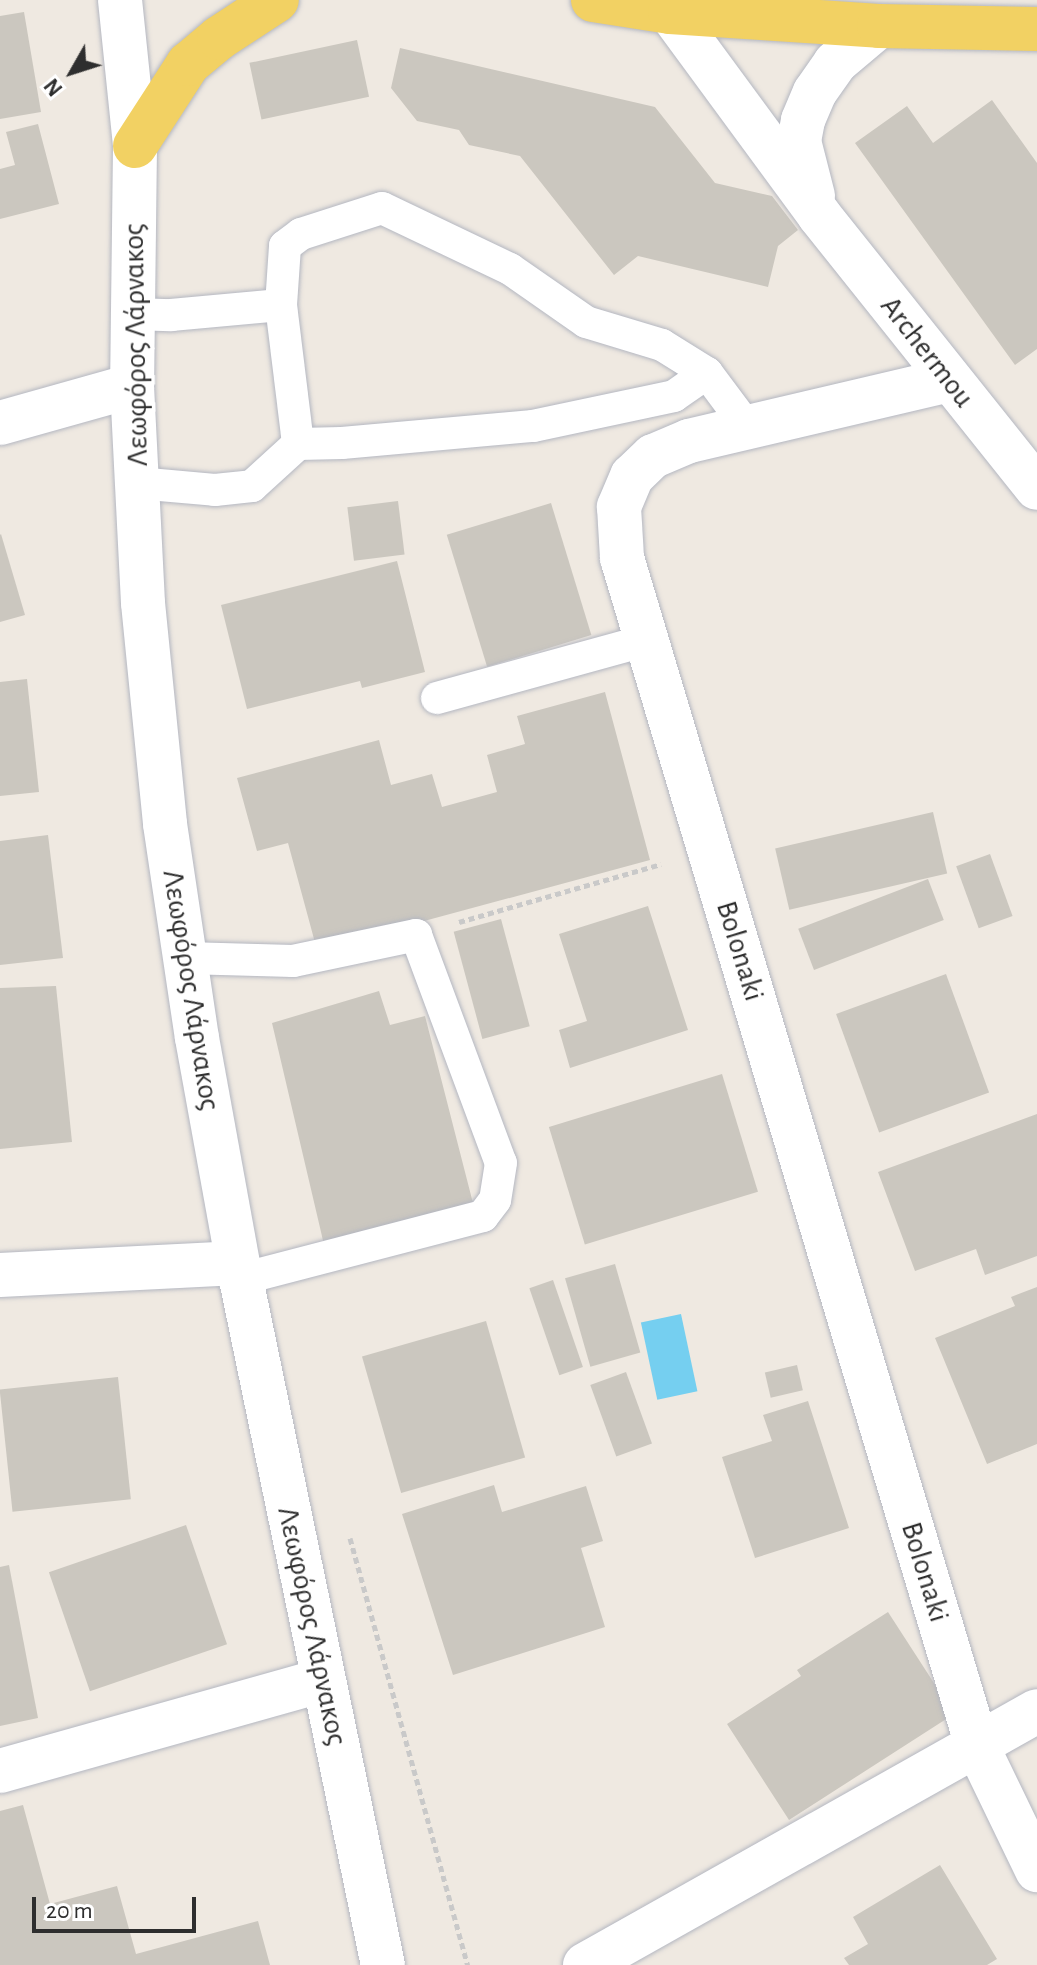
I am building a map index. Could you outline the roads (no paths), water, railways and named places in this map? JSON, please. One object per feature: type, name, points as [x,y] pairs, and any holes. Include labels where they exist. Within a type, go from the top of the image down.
[{"type":"main road","points":[[135,146],[188,64],[219,38],[277,0]]},
{"type":"main road","points":[[593,0],[670,12],[879,26],[1037,29]]},
{"type":"street","name":"Λεωφόρος Λάρνακος","points":[[120,0],[135,146],[132,386],[143,603],[165,824],[239,1271],[383,1965]]},
{"type":"street","name":"Archermou","points":[[670,12],[819,215],[1037,488]]},
{"type":"street","name":"Archermou","points":[[819,215],[799,141],[803,120],[815,92],[835,63],[879,26]]},
{"type":"street","name":"Bolonaki","points":[[949,380],[689,441],[653,456],[632,476],[619,507],[622,558],[977,1746],[1037,1870]]},
{"type":"street","points":[[0,423],[132,386]]},
{"type":"street","points":[[0,1275],[239,1271]]},
{"type":"street","points":[[0,1771],[323,1680]]},
{"type":"street","points":[[585,1965],[1037,1711]]},
{"type":"lane","points":[[298,444],[281,305],[285,246],[301,234],[382,208],[510,269],[586,322],[662,345],[707,373],[748,428]]},
{"type":"lane","points":[[133,314],[171,315],[281,305]]},
{"type":"lane","points":[[137,483],[215,490],[252,486],[298,444],[533,426],[674,396],[707,373]]},
{"type":"lane","points":[[437,698],[647,640]]},
{"type":"lane","points":[[185,958],[293,961],[416,935],[501,1163],[495,1200],[483,1216],[239,1271]]},
{"type":"water","points":[[681,1314],[697,1391],[657,1400],[641,1323]]}]
